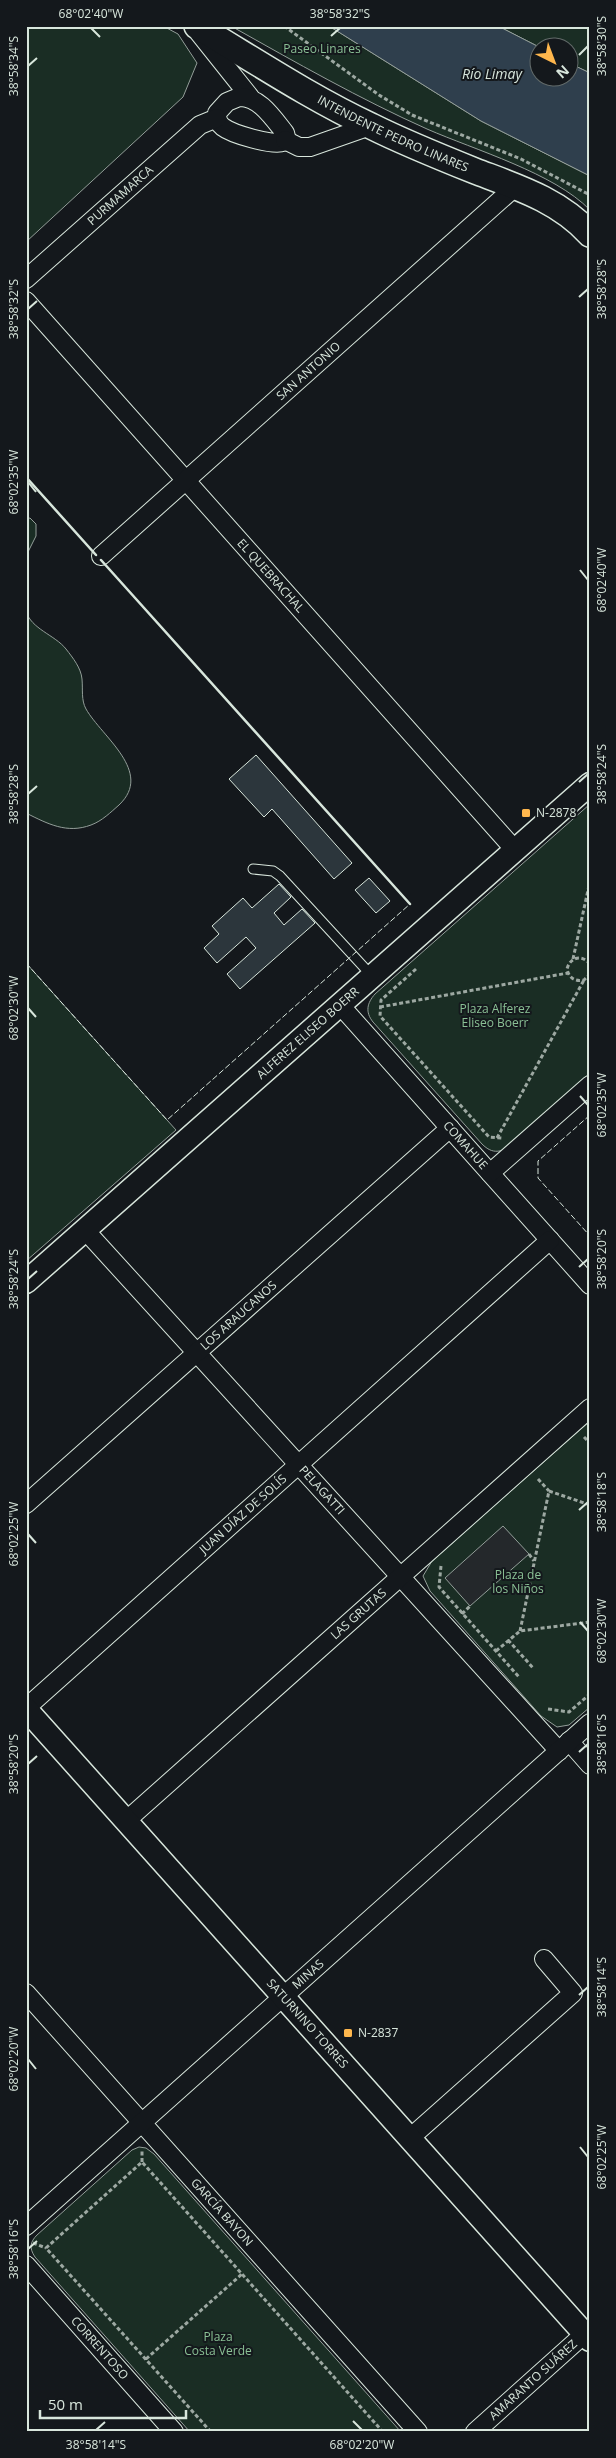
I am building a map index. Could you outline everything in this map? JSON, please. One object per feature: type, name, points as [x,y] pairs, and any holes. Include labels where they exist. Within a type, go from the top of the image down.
[{"type":"main road","name":"INTENDENTE PEDRO LINARES","points":[[195,26],[305,91],[370,126],[420,149],[515,187],[564,210],[590,234]]},
{"type":"street","points":[[195,26],[250,97],[259,103],[283,130],[286,135],[285,140]]},
{"type":"street","name":"PURMAMARCA","points":[[26,279],[200,125],[217,118],[217,113],[226,102],[239,97],[250,97]]},
{"type":"street","points":[[217,118],[222,126],[232,132],[278,144],[285,140]]},
{"type":"street","points":[[285,140],[299,147],[310,147],[370,126]]},
{"type":"street","name":"SAN ANTONIO","points":[[101,556],[515,187]]},
{"type":"street","name":"EL QUEBRACHAL","points":[[26,301],[515,850]]},
{"type":"street","name":"ALFEREZ ELISEO BOERR","points":[[26,1282],[590,784]]},
{"type":"street","name":"COMAHUE","points":[[340,1005],[590,1284]]},
{"type":"street","points":[[490,1173],[590,1085]]},
{"type":"street","name":"LOS ARAUCANOS","points":[[26,1504],[450,1128]]},
{"type":"street","name":"PELAGATTI","points":[[85,1230],[400,1577],[564,1746],[590,1765]]},
{"type":"street","name":"JUAN DÍAZ DE SOLÍS","points":[[26,1708],[550,1240]]},
{"type":"street","name":"LAS GRUTAS","points":[[127,1820],[590,1408]]},
{"type":"street","name":"SATURNINO TORRES","points":[[26,1708],[410,2138],[588,2334]]},
{"type":"street","name":"MINAS","points":[[29,2235],[142,2123],[590,1723]]},
{"type":"street","points":[[410,2138],[573,1993],[544,1959]]},
{"type":"street","name":"GARCÍA BAYON","points":[[26,1992],[418,2432]]},
{"type":"street","name":"CORRENTOSO","points":[[26,2265],[174,2432]]},
{"type":"street","name":"AMARANTO SUÁREZ","points":[[475,2432],[588,2334]]},
{"type":"lane","points":[[254,869],[273,871],[284,879],[372,976]]},
{"type":"path","points":[[284,26],[412,115],[522,159],[590,195]]},
{"type":"path","points":[[584,980],[573,979],[568,973],[568,965],[573,959],[590,881]]},
{"type":"path","points":[[573,959],[584,958],[590,964]]},
{"type":"path","points":[[380,1007],[568,973]]},
{"type":"path","points":[[498,1138],[584,980],[590,974]]},
{"type":"path","points":[[380,1016],[489,1137],[506,1138]]},
{"type":"path","points":[[578,1443],[590,1432]]},
{"type":"path","points":[[584,1437],[590,1443]]},
{"type":"path","points":[[531,1485],[545,1473]]},
{"type":"path","points":[[538,1479],[549,1491],[590,1504]]},
{"type":"path","points":[[520,1631],[549,1491]]},
{"type":"path","points":[[529,1554],[534,1561]]},
{"type":"path","points":[[448,1559],[441,1566],[439,1587],[522,1680]]},
{"type":"path","points":[[462,1614],[470,1606]]},
{"type":"path","points":[[496,1651],[520,1631],[590,1622]]},
{"type":"path","points":[[508,1640],[534,1669]]},
{"type":"path","points":[[544,1706],[549,1711],[569,1712],[590,1694]]},
{"type":"path","points":[[142,2148],[142,2162],[382,2432]]},
{"type":"path","points":[[46,2248],[142,2162]]},
{"type":"path","points":[[29,2235],[46,2248],[211,2432]]},
{"type":"path","points":[[146,2359],[242,2274]]},
{"type":"green space","points":[[26,26],[163,26],[178,34],[197,63],[183,97],[26,242]]},
{"type":"green space","name":"Paseo Linares","points":[[231,26],[329,26],[481,121],[590,176],[590,210],[575,197],[535,174],[427,129],[377,105]]},
{"type":"green space","points":[[498,26],[590,26],[590,73],[578,67],[578,38],[528,38],[528,41]]},
{"type":"green space","points":[[30,518],[36,524],[36,536],[26,556],[26,519]]},
{"type":"green space","points":[[26,611],[33,623],[61,644],[74,660],[82,679],[84,706],[122,755],[128,768],[131,780],[128,793],[119,805],[99,821],[82,828],[58,826],[26,813]]},
{"type":"green space","name":"Plaza Alferez Eliseo Boerr","points":[[590,804],[590,1076],[513,1145],[501,1151],[493,1151],[482,1144],[373,1022],[368,1011],[369,1004],[375,994]]},
{"type":"green space","points":[[26,963],[176,1130],[26,1261]]},
{"type":"green space","name":"Plaza de los Niños","points":[[590,1421],[590,1707],[569,1725],[557,1727],[541,1716],[430,1591],[423,1576],[432,1561]]},
{"type":"green space","name":"Plaza Costa Verde","points":[[139,2147],[146,2148],[154,2154],[401,2432],[190,2432],[35,2257],[31,2248],[33,2240],[37,2235],[132,2150]]},
{"type":"shaded area","points":[[503,1526],[529,1554],[470,1606],[445,1578]]},
{"type":"water","name":"Río Limay","points":[[329,26],[498,26],[528,41],[528,88],[578,88],[578,67],[590,73],[590,176],[481,121]]},
{"type":"building","points":[[256,755],[352,863],[334,879],[272,809],[264,817],[229,779]]},
{"type":"building","points":[[369,878],[390,901],[376,913],[355,890]]},
{"type":"building","points":[[279,884],[291,897],[274,913],[284,925],[302,909],[315,923],[240,989],[227,974],[256,948],[246,937],[217,963],[204,948],[219,934],[212,926],[243,898],[252,908]]},
{"type":"fence","points":[[26,963],[167,1120],[410,904]]},
{"type":"fence","points":[[590,1115],[538,1161],[538,1178],[590,1236]]},
{"type":"wall","points":[[26,477],[96,555]]},
{"type":"wall","points":[[101,560],[410,904]]},
{"type":"place","name":"N-2878","points":[[526,813]]},
{"type":"place","name":"N-2837","points":[[348,2033]]}]
